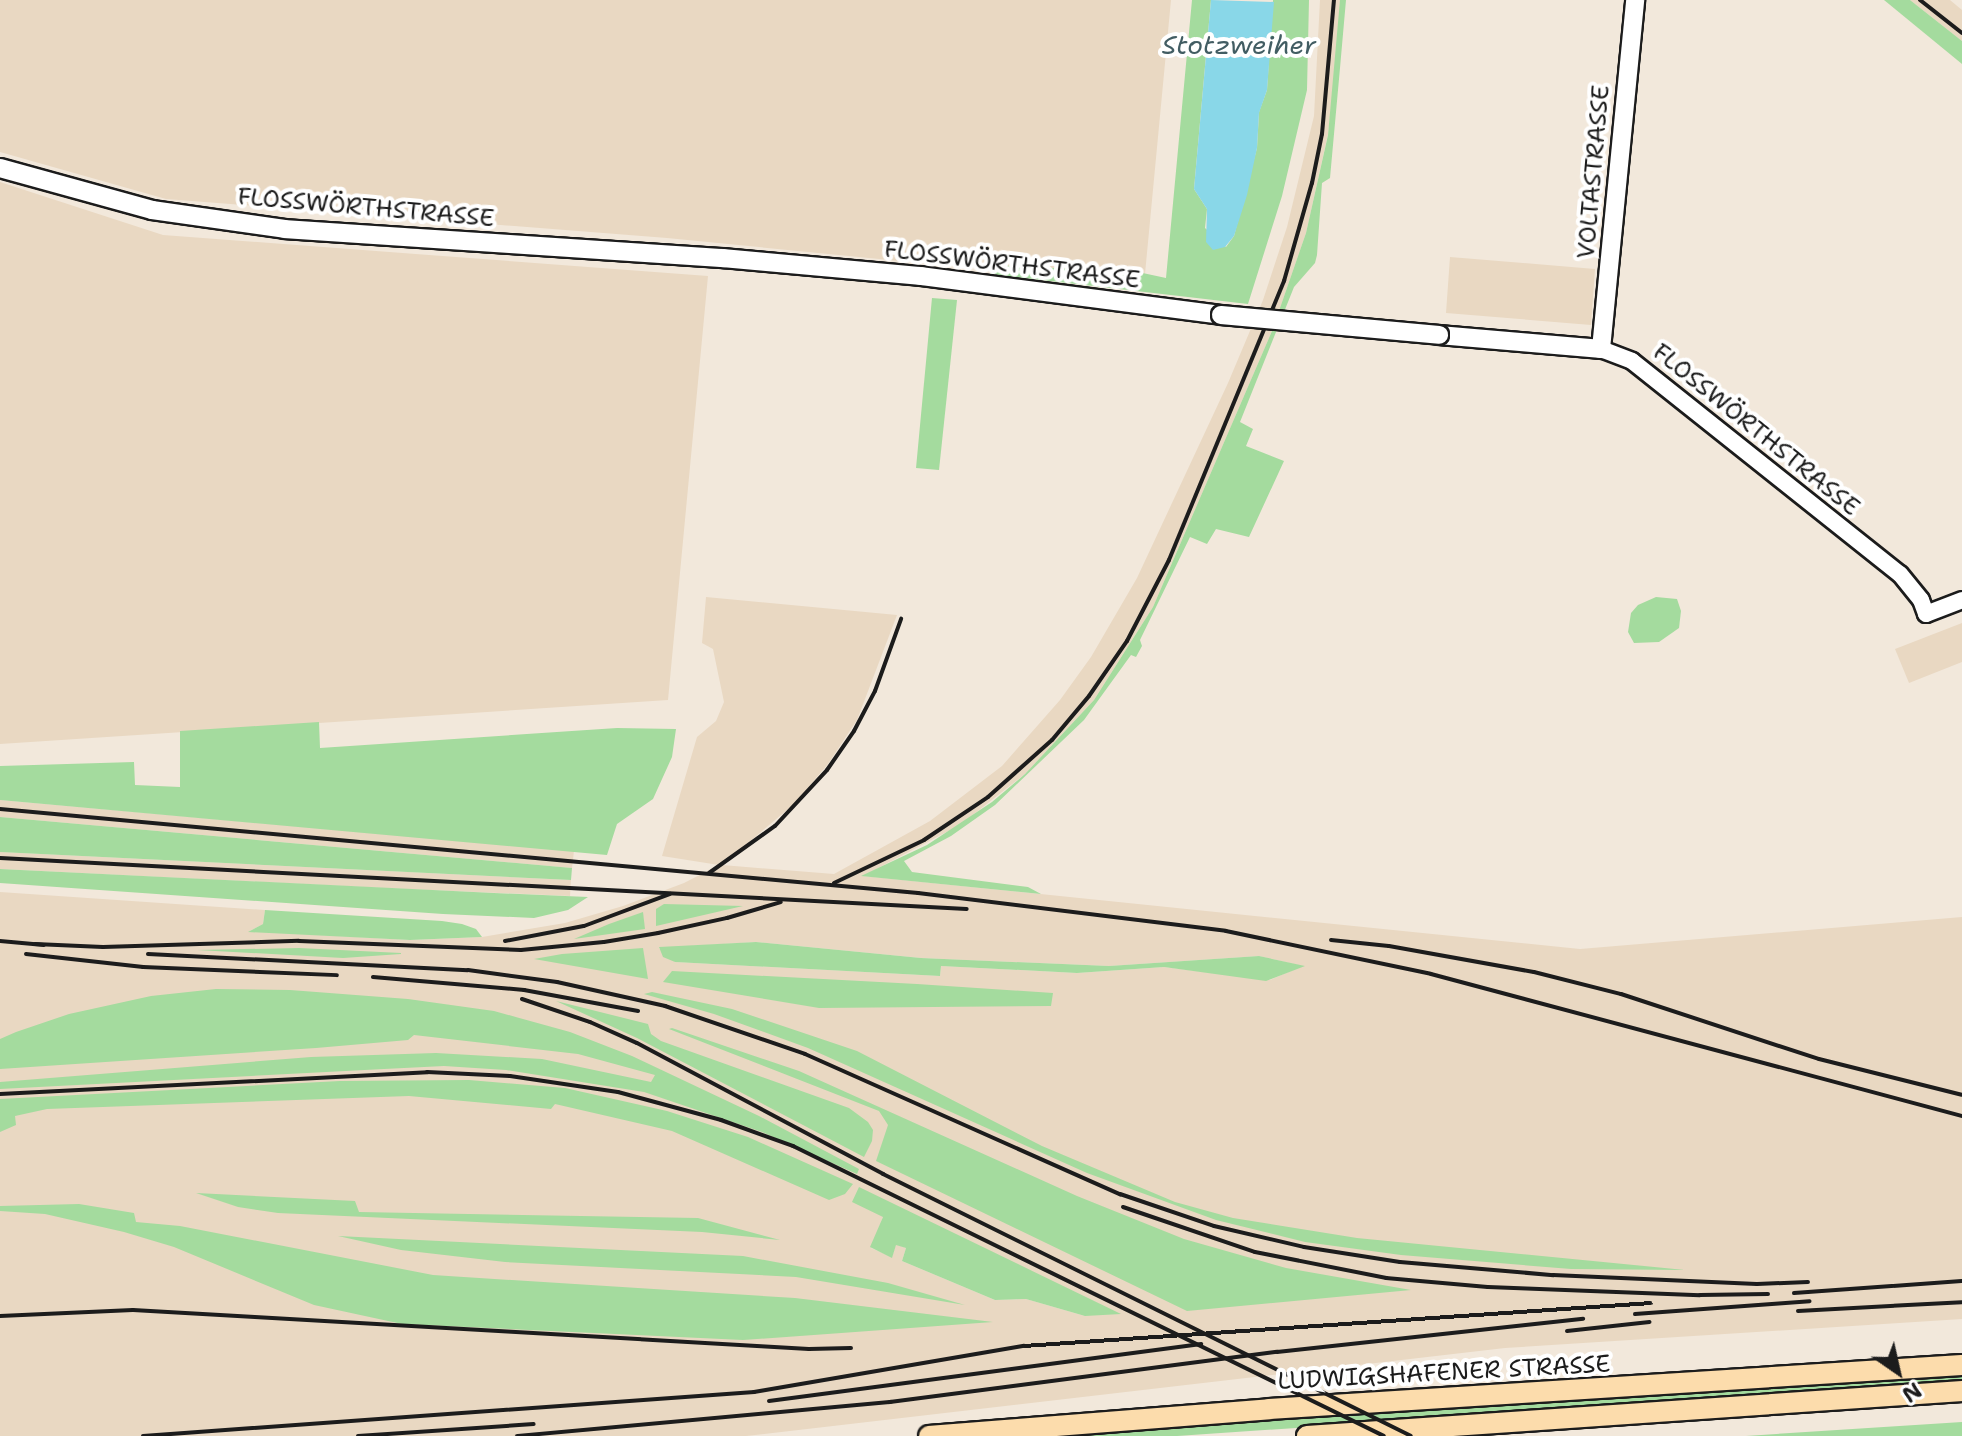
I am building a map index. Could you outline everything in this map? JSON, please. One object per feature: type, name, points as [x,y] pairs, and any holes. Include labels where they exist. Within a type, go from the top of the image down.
[{"type":"main road","name":"VOLTASTRASSE","points":[[1601,349],[1635,0]]},
{"type":"main road","name":"FLOSSWÖRTHSTRASSE","points":[[0,168],[152,210],[285,229],[723,258],[921,276],[1221,315],[1601,349]]},
{"type":"main road","name":"LUDWIGSHAFENER STRASSE","points":[[929,1436],[1269,1409],[1962,1365]]},
{"type":"main road","points":[[1307,1436],[1962,1391]]},
{"type":"street","name":"FLOSSWÖRTHSTRASSE","points":[[1601,349],[1632,361],[1900,574],[1921,600],[1926,614],[1962,600]]},
{"type":"shaded area","points":[[0,0],[1171,0],[1145,274],[970,268],[667,238],[166,199],[0,152]]},
{"type":"shaded area","points":[[1320,0],[1340,0],[1328,134],[1306,233],[1272,331],[1153,607],[1094,700],[1025,774],[960,825],[863,876],[1580,949],[1962,917],[1962,1319],[1505,1348],[746,1436],[0,1436],[0,892],[265,910],[263,924],[250,931],[410,940],[482,937],[565,923],[684,883],[719,865],[662,856],[697,737],[716,721],[724,702],[713,649],[702,643],[706,597],[897,615],[857,720],[828,764],[794,804],[722,865],[834,874],[930,821],[1002,766],[1060,700],[1091,657],[1137,578],[1263,300],[1287,227],[1314,116]],"holes":[[[756,942],[921,958],[1109,966],[1259,956],[1302,966],[1270,980],[1164,967],[1077,973],[941,966],[940,976],[675,962],[659,948]],[[883,1217],[1085,1316],[1026,1299],[995,1300],[902,1261],[906,1248],[896,1244],[892,1257],[871,1248]]]},
{"type":"shaded area","points":[[1910,0],[1950,0],[1962,10],[1962,41]]},
{"type":"shaded area","points":[[0,182],[163,235],[708,276],[668,700],[0,744]]},
{"type":"shaded area","points":[[1450,257],[1595,269],[1591,325],[1446,313]]},
{"type":"shaded area","points":[[1962,623],[1962,662],[1909,683],[1895,649]]},
{"type":"shaded area","points":[[0,800],[574,851],[572,868],[0,817]]},
{"type":"shaded area","points":[[0,852],[571,880],[570,896],[0,869]]},
{"type":"green space","points":[[1192,0],[1211,0],[1194,189],[1207,209],[1205,228],[1226,247],[1234,236],[1257,148],[1259,112],[1267,90],[1273,0],[1309,0],[1307,90],[1282,196],[1248,304],[991,274],[990,265],[1138,272],[1166,278]]},
{"type":"green space","points":[[1340,0],[1346,0],[1340,68],[1330,178],[1322,183],[1317,255],[1315,263],[1294,287],[1240,422],[1253,429],[1246,446],[1284,461],[1249,537],[1216,529],[1207,544],[1190,537],[1140,640],[1142,646],[1136,657],[1131,655],[1084,720],[995,805],[951,836],[904,861],[912,872],[1028,887],[1041,894],[861,876],[927,845],[992,802],[1025,774],[1094,700],[1153,607],[1272,331],[1306,233],[1328,135]]},
{"type":"green space","points":[[1884,0],[1910,0],[1962,41],[1962,64]]},
{"type":"green space","points":[[932,298],[957,300],[939,470],[916,468]]},
{"type":"green space","points":[[1656,597],[1677,599],[1681,611],[1679,628],[1659,642],[1634,643],[1628,632],[1631,613],[1638,605]]},
{"type":"green space","points":[[319,722],[320,748],[617,728],[676,729],[672,757],[653,799],[617,824],[607,855],[0,800],[0,766],[134,762],[135,785],[180,787],[180,731]]},
{"type":"green space","points":[[0,817],[572,868],[571,880],[0,852]]},
{"type":"green space","points":[[0,869],[588,897],[568,910],[534,918],[443,914],[0,883]]},
{"type":"green space","points":[[664,904],[743,906],[656,926],[656,909]]},
{"type":"green space","points":[[265,910],[442,921],[476,929],[482,937],[410,940],[248,932],[263,924]]},
{"type":"green space","points":[[643,912],[645,929],[574,939],[609,924]]},
{"type":"green space","points":[[756,942],[921,958],[1109,966],[1259,956],[1305,966],[1266,981],[1164,967],[1077,973],[941,966],[940,976],[675,962],[663,957],[659,947]]},
{"type":"green space","points":[[299,948],[401,954],[343,958],[197,950]]},
{"type":"green space","points":[[643,948],[648,979],[534,959],[562,954]]},
{"type":"green space","points":[[672,971],[1053,993],[1051,1006],[819,1008],[663,982]]},
{"type":"green space","points":[[216,989],[290,990],[408,999],[494,1011],[570,1032],[632,1056],[759,1116],[859,1169],[857,1174],[762,1132],[644,1092],[506,1070],[444,1066],[0,1089],[0,1082],[311,1057],[436,1053],[542,1059],[651,1082],[655,1075],[578,1054],[414,1035],[408,1040],[316,1048],[0,1069],[0,1039],[16,1032],[69,1014],[151,996]]},
{"type":"green space","points":[[652,992],[732,1009],[857,1051],[1042,1146],[1175,1202],[1233,1218],[1357,1238],[1685,1270],[1571,1269],[1401,1255],[1305,1242],[1216,1220],[1087,1173],[808,1048],[714,1014],[644,994]]},
{"type":"green space","points":[[556,1001],[648,1024],[651,1034],[661,1041],[849,1108],[868,1122],[873,1130],[872,1141],[864,1157],[637,1038]]},
{"type":"green space","points":[[669,1029],[799,1071],[1077,1196],[1184,1239],[1286,1268],[1411,1290],[1187,1311],[876,1161],[888,1125],[879,1111]]},
{"type":"green space","points":[[469,1080],[565,1088],[667,1111],[748,1137],[853,1184],[845,1194],[829,1200],[672,1131],[555,1104],[551,1109],[409,1096],[47,1109],[15,1116],[16,1125],[0,1132],[0,1099],[340,1081]]},
{"type":"green space","points":[[859,1187],[1121,1314],[1085,1316],[1026,1299],[995,1300],[902,1261],[906,1248],[896,1245],[892,1258],[870,1247],[883,1217],[852,1202]]},
{"type":"green space","points":[[196,1193],[355,1201],[359,1212],[698,1218],[780,1240],[702,1232],[278,1213],[238,1207]]},
{"type":"green space","points":[[79,1204],[134,1213],[136,1222],[180,1226],[433,1275],[795,1298],[993,1322],[743,1340],[402,1324],[314,1305],[174,1247],[124,1232],[45,1214],[0,1211],[0,1206]]},
{"type":"green space","points":[[338,1236],[743,1256],[888,1283],[965,1305],[796,1277],[505,1262],[401,1250]]},
{"type":"green space","points":[[1962,1374],[1962,1383],[1177,1436],[1038,1436]]},
{"type":"green space","points":[[1962,1422],[1962,1436],[1746,1436],[1790,1433]]},
{"type":"water","name":"Stotzweiher","points":[[1211,0],[1274,2],[1267,90],[1259,113],[1257,148],[1247,195],[1234,236],[1225,247],[1213,250],[1206,242],[1207,209],[1194,189]]},
{"type":"railway","points":[[834,883],[924,840],[988,797],[1052,740],[1089,696],[1127,641],[1169,560],[1284,281],[1312,183],[1322,134],[1334,0]]},
{"type":"railway","points":[[1920,0],[1962,33]]},
{"type":"railway","points":[[709,873],[775,826],[827,770],[854,731],[875,691],[901,619]]},
{"type":"railway","points":[[0,809],[918,893],[1226,931],[1431,974],[1962,1116]]},
{"type":"railway","points":[[0,858],[967,909]]},
{"type":"railway","points":[[505,941],[584,926],[670,894]]},
{"type":"railway","points":[[35,944],[103,947],[299,941],[521,950],[658,933],[781,902]]},
{"type":"railway","points":[[1331,940],[1389,946],[1534,972],[1621,994],[1819,1059],[1962,1095]]},
{"type":"railway","points":[[0,941],[44,945]]},
{"type":"railway","points":[[26,954],[143,967],[337,975]]},
{"type":"railway","points":[[148,954],[468,970],[557,982],[665,1006],[805,1054],[1120,1194],[1214,1226],[1304,1247],[1400,1262],[1553,1275],[1757,1284],[1808,1282]]},
{"type":"railway","points":[[373,977],[524,990],[638,1011]]},
{"type":"railway","points":[[522,999],[590,1022],[637,1043],[883,1174],[1411,1436]]},
{"type":"railway","points":[[0,1094],[427,1072],[510,1076],[618,1092],[721,1120],[793,1146],[1384,1436]]},
{"type":"railway","points":[[1123,1207],[1255,1252],[1386,1278],[1488,1287],[1700,1295],[1768,1294]]},
{"type":"railway","points":[[1794,1293],[1962,1281]]},
{"type":"railway","points":[[1635,1314],[1810,1301]]},
{"type":"railway","points":[[1798,1311],[1962,1302]]},
{"type":"railway","points":[[143,1436],[754,1392],[1024,1346],[1651,1303]]},
{"type":"railway","points":[[0,1316],[133,1310],[809,1349],[851,1348]]},
{"type":"railway","points":[[517,1436],[890,1402],[1277,1352],[1583,1319]]},
{"type":"railway","points":[[1567,1331],[1650,1322]]},
{"type":"railway","points":[[769,1401],[1201,1344]]},
{"type":"railway","points":[[358,1436],[534,1424]]}]
